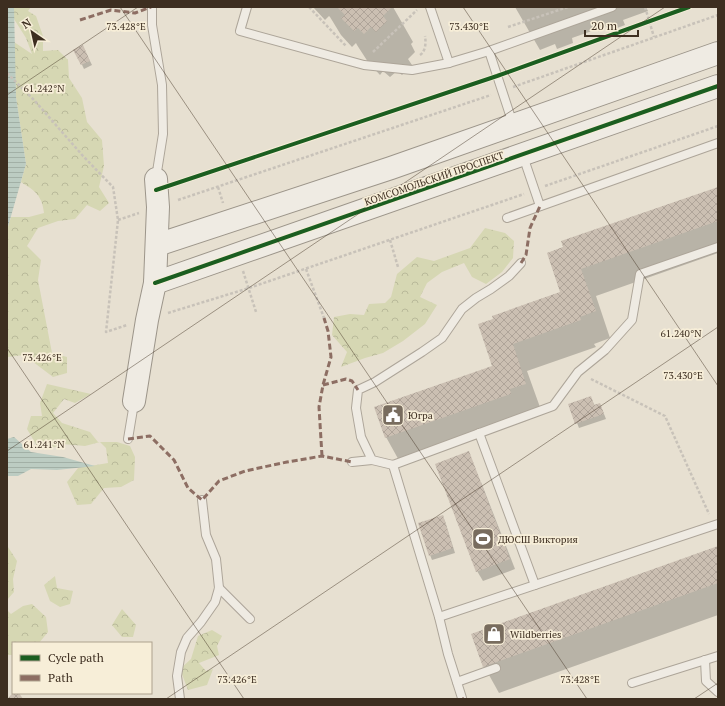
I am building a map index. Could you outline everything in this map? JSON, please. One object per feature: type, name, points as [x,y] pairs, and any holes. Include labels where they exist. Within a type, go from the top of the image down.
[{"type":"street","points":[[157,245],[391,168],[718,53]]},
{"type":"street","name":"КОМСОМОЛЬСКИЙ ПРОСПЕКТ","points":[[155,283],[718,86]]},
{"type":"street","points":[[134,401],[147,320],[155,283],[158,207],[156,179]]},
{"type":"lane","points":[[152,7],[153,31],[162,85],[164,134],[156,179]]},
{"type":"lane","points":[[247,7],[240,31],[364,65],[412,70],[449,63],[489,51],[612,7]]},
{"type":"lane","points":[[430,7],[449,63]]},
{"type":"lane","points":[[489,51],[513,124]]},
{"type":"lane","points":[[507,218],[718,143]]},
{"type":"lane","points":[[523,155],[540,206]]},
{"type":"lane","points":[[352,462],[372,460],[393,465],[553,406],[578,372],[605,350],[632,320],[640,274],[718,247]]},
{"type":"lane","points":[[372,460],[361,436],[356,408],[358,390],[375,382],[442,338],[462,309],[509,276],[521,264]]},
{"type":"lane","points":[[128,439],[134,401]]},
{"type":"lane","points":[[479,433],[535,585]]},
{"type":"lane","points":[[393,465],[439,616],[448,654],[462,698]]},
{"type":"lane","points":[[180,699],[177,676],[181,652],[187,638],[201,622],[215,602],[219,588],[216,559],[206,535],[202,500]]},
{"type":"lane","points":[[439,616],[716,525]]},
{"type":"lane","points":[[219,588],[250,619]]},
{"type":"lane","points":[[632,683],[718,656]]},
{"type":"lane","points":[[705,660],[706,681],[718,692]]},
{"type":"lane","points":[[457,682],[496,668]]},
{"type":"path","points":[[309,7],[350,50]]},
{"type":"path","points":[[508,27],[568,7]]},
{"type":"path","points":[[645,7],[654,38]]},
{"type":"path","points":[[379,54],[372,53],[416,8],[419,16]]},
{"type":"path","points":[[158,207],[502,91],[718,15]]},
{"type":"path","points":[[642,24],[656,19]]},
{"type":"path","points":[[416,58],[423,53],[426,44],[425,35]]},
{"type":"path","points":[[7,73],[34,100],[83,156],[113,187],[118,220],[106,332],[306,269],[718,126]]},
{"type":"path","points":[[390,240],[398,267]]},
{"type":"path","points":[[242,269],[256,312]]},
{"type":"path","points":[[306,269],[324,318]]},
{"type":"path","points":[[578,372],[665,416],[716,525]]},
{"type":"green space","points":[[14,7],[31,7],[28,11],[36,16],[43,36],[43,51],[58,50],[68,60],[69,78],[82,98],[87,122],[102,140],[104,166],[99,187],[109,203],[100,211],[87,205],[75,219],[58,221],[38,228],[27,246],[41,260],[38,280],[52,353],[67,357],[67,373],[53,377],[24,355],[7,357],[7,230],[11,217],[29,217],[44,213],[40,198],[30,188],[21,182],[26,164],[16,97],[14,42],[32,54],[26,38],[14,19]]},
{"type":"green space","points":[[485,228],[505,233],[514,241],[513,258],[502,272],[486,284],[472,277],[464,263],[442,272],[427,283],[420,297],[437,305],[425,324],[403,341],[383,353],[341,367],[347,352],[332,335],[334,317],[350,314],[364,315],[369,304],[385,303],[391,297],[397,274],[417,257],[434,261],[470,248]]},
{"type":"green space","points":[[47,384],[91,394],[75,403],[64,399],[53,413],[62,423],[90,432],[98,442],[100,442],[85,446],[63,444],[52,448],[37,446],[27,429],[31,416],[42,416],[40,403]]},
{"type":"green space","points":[[100,442],[117,442],[130,446],[135,457],[134,480],[121,487],[104,488],[91,504],[77,505],[67,482],[78,468],[108,463],[106,448]]},
{"type":"green space","points":[[7,539],[8,547],[17,561],[13,579],[14,592],[7,600]]},
{"type":"green space","points":[[55,576],[57,588],[73,591],[70,604],[60,607],[50,601],[44,585]]},
{"type":"green space","points":[[32,604],[46,617],[48,632],[40,642],[12,642],[12,655],[7,655],[7,610],[11,614],[23,606]]},
{"type":"green space","points":[[122,609],[136,625],[133,637],[122,637],[112,625]]},
{"type":"green space","points":[[212,630],[222,636],[217,646],[219,655],[199,663],[206,671],[213,669],[207,685],[188,690],[180,669],[191,659],[198,636]]},
{"type":"shaded area","points":[[7,7],[14,7],[16,97],[26,164],[7,230]]},
{"type":"shaded area","points":[[14,437],[31,452],[63,457],[95,466],[57,470],[31,469],[18,476],[7,476],[7,439]]},
{"type":"building","points":[[337,7],[392,7],[383,16],[387,21],[376,32],[371,27],[364,34],[358,28],[354,31],[341,18],[345,15]]},
{"type":"building","points":[[83,45],[90,61],[81,65],[73,50]]},
{"type":"building","points":[[718,187],[718,221],[581,269],[596,311],[580,317],[581,320],[513,344],[526,384],[510,389],[511,394],[385,438],[374,407],[492,366],[478,324],[493,319],[492,316],[560,292],[547,253],[563,247],[561,241]]},
{"type":"building","points":[[591,396],[594,405],[600,403],[604,414],[575,424],[568,404]]},
{"type":"building","name":"ДЮСШ Виктория","points":[[469,451],[510,559],[476,572],[435,464]]},
{"type":"building","points":[[443,515],[453,548],[429,556],[418,523]]},
{"type":"building","points":[[718,546],[718,583],[483,667],[471,634]]},
{"type":"building","points":[[12,694],[20,694],[23,699],[7,699]]},
{"type":"marked path","points":[[80,20],[111,10],[135,13],[151,7]]},
{"type":"marked path","points":[[521,263],[526,255],[530,228],[540,206]]},
{"type":"marked path","points":[[322,456],[319,407],[323,385],[331,357],[328,331],[324,318]]},
{"type":"marked path","points":[[323,385],[346,379],[352,381],[358,390]]},
{"type":"marked path","points":[[128,439],[150,436],[174,460],[188,488],[202,500],[219,481],[245,471],[322,456],[352,462]]},
{"type":"cycle path","points":[[156,190],[497,76],[689,7]]},
{"type":"cycle path","points":[[155,283],[718,86]]},
{"type":"place","name":"Югра","points":[[393,415]]},
{"type":"place","name":"ДЮСШ Виктория","points":[[483,539]]},
{"type":"place","name":"Wildberries","points":[[494,634]]}]
